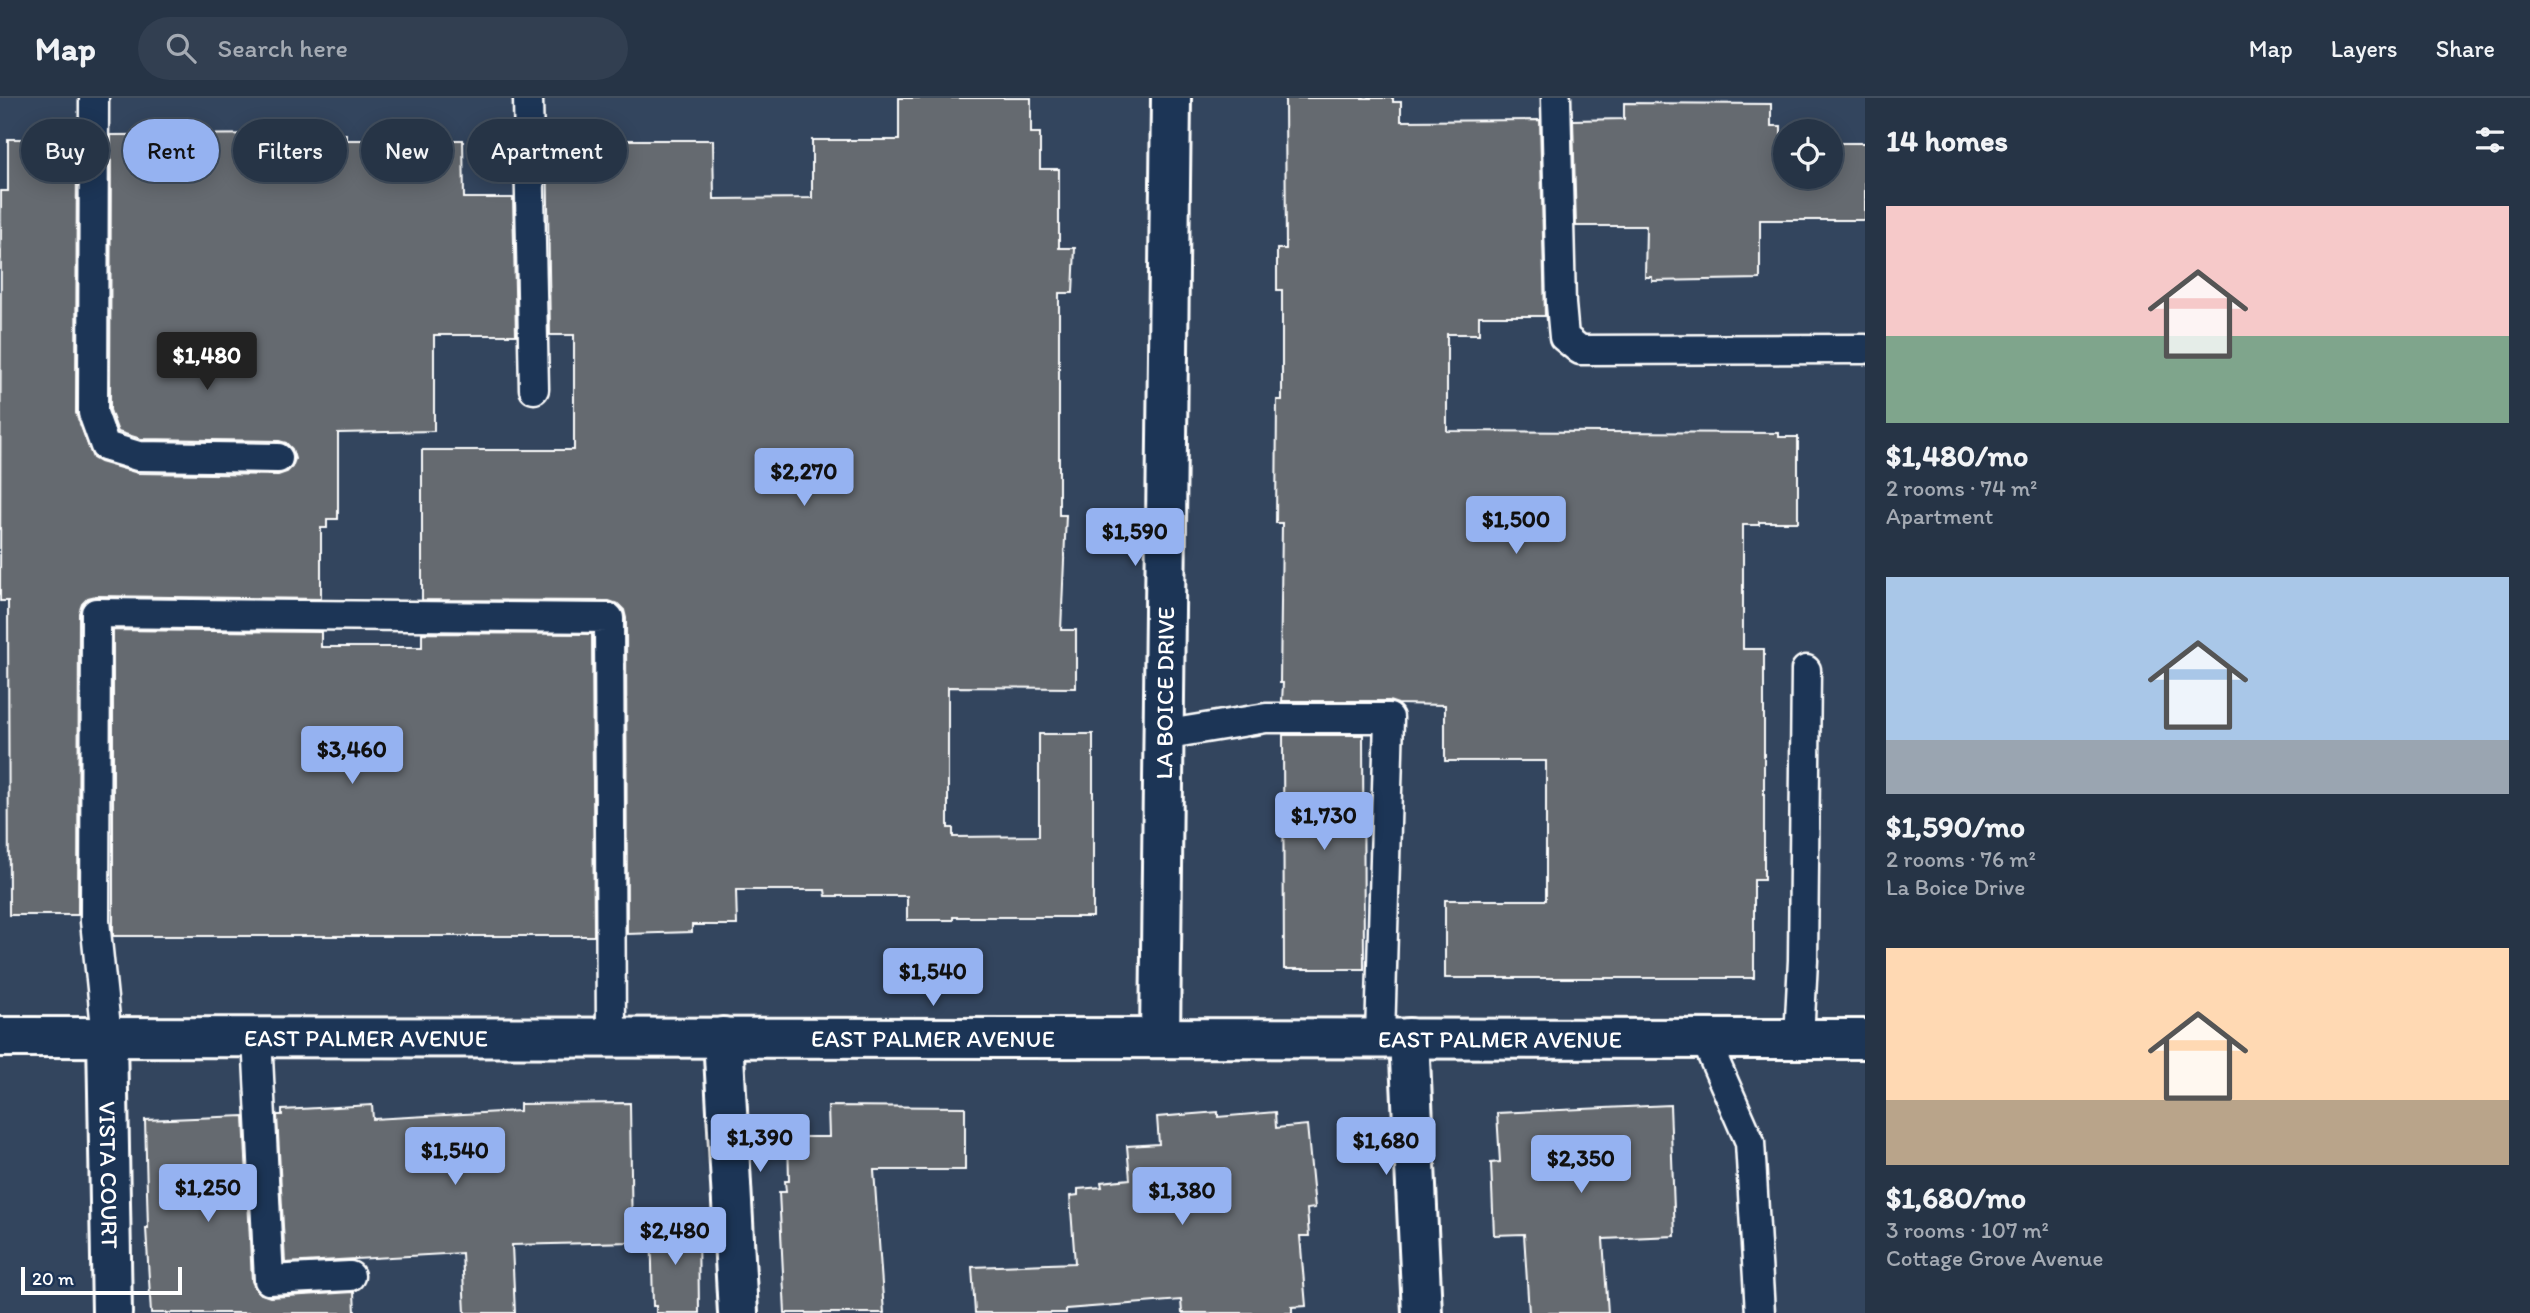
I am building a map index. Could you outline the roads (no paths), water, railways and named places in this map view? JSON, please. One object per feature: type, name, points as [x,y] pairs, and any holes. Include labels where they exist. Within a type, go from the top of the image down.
[{"type":"street","name":"LA BOICE DRIVE","points":[[1160,1038],[1171,98]]},
{"type":"street","name":"EAST PALMER AVENUE","points":[[0,1037],[1865,1039]]},
{"type":"street","name":"VISTA COURT","points":[[107,1037],[112,1313]]},
{"type":"street","points":[[723,1037],[738,1313]]},
{"type":"street","points":[[1394,1038],[1422,1313]]},
{"type":"lane","points":[[94,98],[93,413],[105,446],[138,456],[278,458]]},
{"type":"lane","points":[[528,98],[534,389]]},
{"type":"lane","points":[[1556,98],[1564,337],[1580,350],[1865,349]]},
{"type":"lane","points":[[107,1037],[95,921],[96,613],[609,618],[611,1037]]},
{"type":"lane","points":[[1799,1039],[1803,960],[1806,670]]},
{"type":"lane","points":[[1162,735],[1266,718],[1389,718],[1394,1038]]},
{"type":"lane","points":[[257,1037],[269,1280],[350,1276]]},
{"type":"lane","points":[[1705,1039],[1750,1142],[1760,1313]]}]
